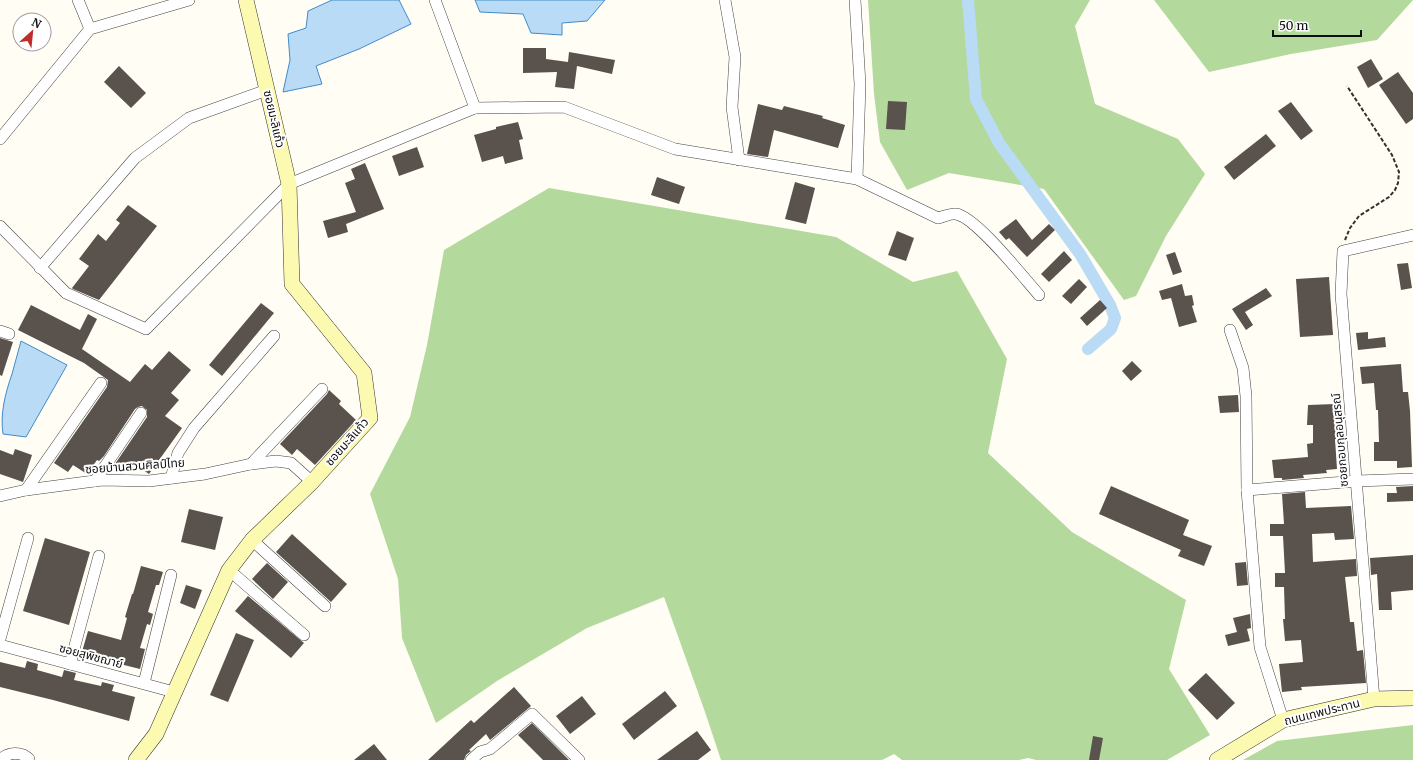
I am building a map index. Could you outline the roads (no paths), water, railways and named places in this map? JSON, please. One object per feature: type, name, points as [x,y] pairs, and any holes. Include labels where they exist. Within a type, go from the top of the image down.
[{"type":"street","points":[[78,0],[90,29]]},
{"type":"street","points":[[0,139],[90,29],[189,0]]},
{"type":"street","name":"ซอยมะลิแก้ว","points":[[136,760],[156,734],[229,570],[252,540],[312,482],[370,418],[364,373],[292,284],[289,184],[246,0]]},
{"type":"street","points":[[435,0],[476,108]]},
{"type":"street","points":[[725,0],[735,58],[732,107],[739,160]]},
{"type":"street","points":[[855,0],[860,84],[857,179]]},
{"type":"street","points":[[40,268],[135,158],[189,118],[267,90]]},
{"type":"street","points":[[0,226],[66,293],[146,329],[289,184],[476,108],[564,107],[675,150],[857,179],[938,218],[955,214],[968,218],[989,238],[1039,295]]},
{"type":"street","name":"ซอยกอบกุลอนุสรณ์","points":[[1374,699],[1341,294],[1343,251],[1413,235]]},
{"type":"street","points":[[1230,330],[1243,368],[1246,396],[1247,490],[1260,647],[1283,720]]},
{"type":"street","points":[[171,478],[178,452],[185,440],[274,336]]},
{"type":"street","points":[[26,490],[101,383]]},
{"type":"street","points":[[251,464],[322,389]]},
{"type":"street","points":[[95,481],[141,413]]},
{"type":"street","name":"ซอยบ้านสวนศิลป์ไทย","points":[[0,496],[26,490],[95,481],[150,481],[205,474],[251,464],[276,461],[290,463],[312,482]]},
{"type":"street","points":[[1247,490],[1357,481],[1413,479]]},
{"type":"street","points":[[0,639],[28,538]]},
{"type":"street","points":[[252,540],[325,606]]},
{"type":"street","points":[[70,664],[99,556]]},
{"type":"street","points":[[229,570],[304,635]]},
{"type":"street","points":[[144,683],[171,575]]},
{"type":"street","name":"ซอยสุพิชฌาย์","points":[[0,645],[174,692]]},
{"type":"street","name":"ถนนเทพประทาน","points":[[1217,760],[1283,720],[1374,699],[1413,698]]},
{"type":"street","points":[[471,760],[480,752],[490,750],[532,714],[579,760]]},
{"type":"street","points":[[0,760],[9,754],[20,754],[29,759]]},
{"type":"water","points":[[332,0],[399,0],[411,24],[359,49],[316,66],[322,84],[283,92],[290,60],[288,34],[306,28],[308,11]]},
{"type":"water","points":[[475,0],[605,0],[587,21],[562,23],[562,35],[531,33],[523,14],[480,12]]},
{"type":"water","points":[[21,341],[67,365],[26,437],[3,434],[2,426],[5,396]]},
{"type":"waterway","points":[[968,0],[976,99],[999,143],[1080,254],[1110,305],[1115,318],[1111,329],[1088,349]]}]
